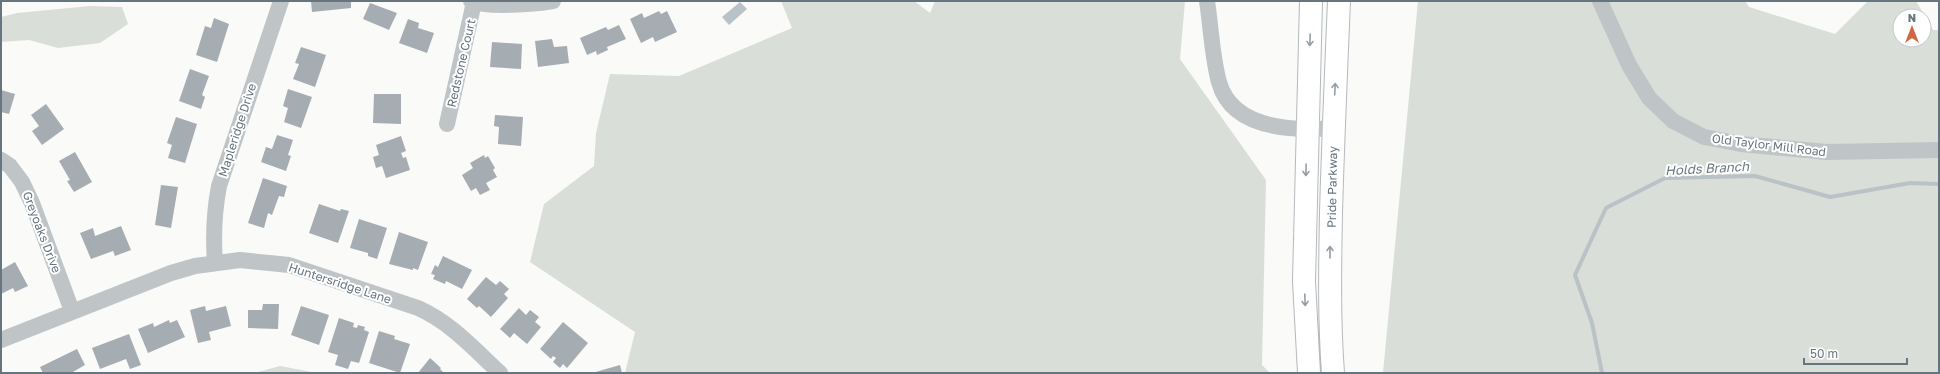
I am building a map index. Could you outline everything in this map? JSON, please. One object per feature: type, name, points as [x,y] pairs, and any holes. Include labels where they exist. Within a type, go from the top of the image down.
[{"type":"main road","points":[[1309,373],[1304,281],[1311,1]]},
{"type":"main road","name":"Pride Parkway","points":[[1333,373],[1330,329],[1333,128],[1339,1]]},
{"type":"street","name":"Mapleridge Drive","points":[[216,263],[213,236],[219,186],[281,1]]},
{"type":"street","points":[[473,2],[517,4],[553,1]]},
{"type":"street","points":[[1207,1],[1219,83],[1225,96],[1240,114],[1258,123],[1307,130],[1333,128]]},
{"type":"street","name":"Old Taylor Mill Road","points":[[1600,1],[1629,64],[1649,98],[1672,121],[1704,137],[1741,144],[1827,152],[1939,150]]},
{"type":"street","name":"Redstone Court","points":[[447,124],[473,2]]},
{"type":"street","name":"Greyoaks Drive","points":[[1,160],[10,166],[22,182],[32,203],[72,311]]},
{"type":"street","name":"Huntersridge Lane","points":[[1,340],[171,273],[195,266],[240,260],[289,265],[418,308],[433,315],[447,325],[500,373]]},
{"type":"shaded area","points":[[781,1],[914,1],[930,13],[935,1],[1185,1],[1180,59],[1266,180],[1262,365],[1270,373],[625,373],[635,332],[530,262],[544,204],[594,166],[596,133],[610,74],[679,76],[792,28]]},
{"type":"shaded area","points":[[1418,1],[1745,1],[1749,7],[1835,34],[1868,1],[1916,1],[1920,8],[1892,8],[1892,48],[1932,48],[1932,28],[1933,30],[1939,30],[1939,373],[1383,373]]},
{"type":"shaded area","points":[[740,2],[747,9],[729,25],[722,17]]},
{"type":"shaded area","points":[[90,6],[122,7],[128,24],[100,43],[58,48],[29,40],[1,42],[1,17],[17,13]]},
{"type":"shaded area","points":[[280,366],[317,373],[254,373]]},
{"type":"building","points":[[311,1],[351,1],[351,8],[312,12]]},
{"type":"building","points":[[370,3],[397,13],[389,30],[363,19]]},
{"type":"building","points":[[659,11],[661,14],[667,11],[677,32],[655,42],[653,37],[641,43],[630,19],[642,13],[644,18]]},
{"type":"building","points":[[214,18],[229,24],[217,62],[196,55],[205,26],[211,28]]},
{"type":"building","points":[[408,19],[419,23],[418,28],[434,33],[427,53],[399,43]]},
{"type":"building","points":[[619,25],[626,39],[607,47],[608,50],[597,55],[596,51],[587,55],[580,38],[606,27],[608,30]]},
{"type":"building","points":[[552,39],[554,47],[567,46],[569,63],[538,67],[535,41]]},
{"type":"building","points":[[492,42],[522,44],[521,69],[490,67]]},
{"type":"building","points":[[301,47],[326,55],[315,87],[293,79],[299,64],[295,63]]},
{"type":"building","points":[[190,69],[209,76],[202,95],[205,97],[201,109],[179,101]]},
{"type":"building","points":[[288,89],[312,97],[301,128],[284,122],[288,108],[283,106]]},
{"type":"building","points":[[1,90],[15,94],[9,114],[1,112]]},
{"type":"building","points":[[374,94],[401,94],[401,124],[373,123]]},
{"type":"building","points":[[46,104],[64,129],[42,145],[32,131],[39,126],[31,115]]},
{"type":"building","points":[[495,115],[523,117],[521,146],[498,144],[499,127],[494,126]]},
{"type":"building","points":[[176,117],[197,124],[185,163],[168,158],[172,145],[167,143]]},
{"type":"building","points":[[277,135],[293,140],[288,155],[291,156],[286,171],[261,162],[266,147],[272,149]]},
{"type":"building","points":[[401,136],[406,151],[401,153],[403,158],[406,157],[410,170],[386,178],[382,166],[376,168],[373,157],[379,155],[376,145]]},
{"type":"building","points":[[75,152],[92,182],[74,192],[67,181],[70,180],[59,161]]},
{"type":"building","points":[[484,155],[485,158],[488,156],[495,168],[493,170],[497,177],[486,183],[490,190],[480,195],[476,188],[471,191],[462,175],[473,168],[470,163]]},
{"type":"building","points":[[263,178],[287,186],[284,197],[279,196],[272,215],[268,213],[264,228],[248,223]]},
{"type":"building","points":[[161,185],[178,187],[171,228],[155,225]]},
{"type":"building","points":[[319,204],[340,211],[341,209],[349,211],[338,243],[309,233]]},
{"type":"building","points":[[359,219],[387,228],[377,259],[368,256],[368,253],[350,248]]},
{"type":"building","points":[[121,226],[131,250],[115,256],[113,251],[91,259],[80,233],[93,228],[95,236]]},
{"type":"building","points":[[399,232],[428,242],[418,270],[389,264]]},
{"type":"building","points":[[443,256],[472,270],[462,289],[446,281],[445,284],[433,279],[435,275],[431,274],[435,265],[438,267]]},
{"type":"building","points":[[15,262],[28,286],[15,292],[13,288],[1,294],[1,270]]},
{"type":"building","points":[[486,277],[496,285],[500,281],[509,289],[504,294],[508,298],[491,317],[479,306],[477,308],[467,299]]},
{"type":"building","points":[[263,304],[279,304],[278,329],[248,328],[248,310],[262,310]]},
{"type":"building","points":[[205,306],[206,311],[226,306],[231,326],[209,332],[211,340],[198,343],[190,310]]},
{"type":"building","points":[[301,306],[329,315],[319,345],[291,335]]},
{"type":"building","points":[[519,308],[526,315],[530,310],[539,317],[535,322],[541,327],[527,344],[514,333],[510,338],[500,329]]},
{"type":"building","points":[[339,318],[354,323],[353,327],[357,328],[358,325],[365,327],[364,330],[369,332],[359,363],[351,361],[348,369],[335,365],[338,355],[328,352]]},
{"type":"building","points":[[169,320],[170,323],[177,320],[185,337],[148,353],[138,329],[153,323],[154,327]]},
{"type":"building","points":[[563,322],[588,343],[567,368],[563,364],[560,368],[553,362],[556,358],[553,356],[551,359],[540,349]]},
{"type":"building","points":[[379,331],[395,336],[394,339],[410,344],[400,373],[369,363]]},
{"type":"building","points":[[129,334],[141,365],[130,369],[126,359],[100,369],[92,348]]},
{"type":"building","points":[[77,349],[85,365],[71,373],[43,373],[40,367]]},
{"type":"building","points":[[430,358],[441,368],[440,369],[444,373],[418,373]]},
{"type":"building","points":[[620,365],[622,373],[592,373]]},
{"type":"waterway","name":"Holds Branch","points":[[1602,373],[1592,323],[1575,275],[1606,208],[1665,178],[1755,176],[1830,197],[1910,183],[1939,184]]}]
